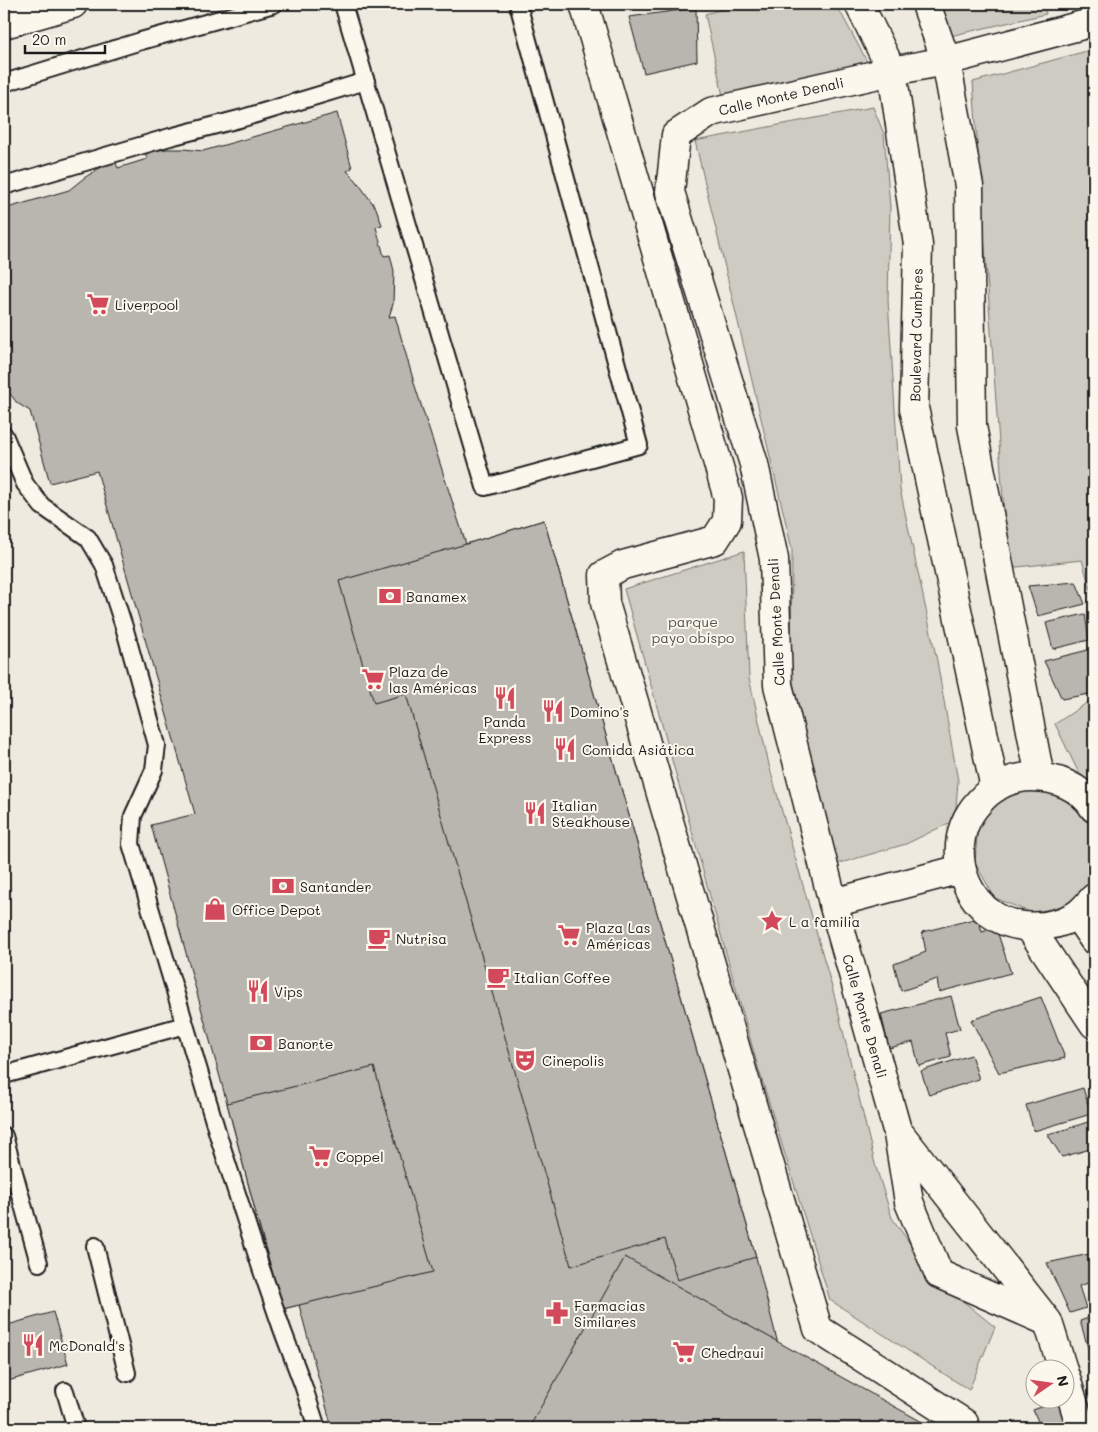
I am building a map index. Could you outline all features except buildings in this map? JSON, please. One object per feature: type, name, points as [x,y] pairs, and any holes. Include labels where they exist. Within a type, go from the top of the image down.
[{"type":"street","points":[[4,24],[72,4]]},
{"type":"street","points":[[584,4],[728,498],[727,521],[715,540],[623,565],[604,575],[604,603],[818,1329],[964,1423],[966,1428]]},
{"type":"street","name":"Boulevard Cumbres","points":[[859,4],[892,71],[918,245],[914,408],[995,788]]},
{"type":"street","points":[[926,4],[946,61],[969,186],[972,426],[1040,777]]},
{"type":"street","name":"Calle Monte Denali","points":[[1060,1360],[1048,1322],[897,1130],[833,903],[778,685],[774,559],[754,464],[670,192],[676,136],[711,112],[892,71],[946,61],[1094,22]]},
{"type":"street","points":[[1094,808],[1090,801],[1076,789],[1059,780],[1023,777],[1006,782],[987,793],[973,808],[963,827],[959,848],[961,869],[970,892],[986,910],[1007,922],[1030,928],[1055,925],[1086,907],[1094,940]]},
{"type":"street","points":[[833,903],[961,869]]},
{"type":"street","points":[[1030,928],[1094,1024]]},
{"type":"street","points":[[897,1130],[909,1202],[939,1274],[1048,1322]]},
{"type":"street","points":[[1076,1410],[1081,1428]]},
{"type":"lane","points":[[4,83],[141,41],[274,4]]},
{"type":"lane","points":[[343,4],[485,487],[639,445],[518,4]]},
{"type":"lane","points":[[4,186],[366,81]]},
{"type":"lane","points":[[4,435],[25,484],[42,506],[88,538],[104,565],[125,630],[157,745],[154,770],[134,816],[131,844],[219,1138],[282,1330],[317,1428]]},
{"type":"lane","points":[[4,1075],[186,1025]]},
{"type":"lane","points":[[4,1136],[39,1263]]},
{"type":"lane","points":[[95,1246],[127,1373]]},
{"type":"lane","points":[[65,1391],[76,1428]]},
{"type":"green space","points":[[740,4],[836,4],[870,67],[723,96],[705,14]]},
{"type":"green space","points":[[933,4],[1044,4],[1046,14],[941,38]]},
{"type":"green space","points":[[1094,49],[1094,602],[1082,560],[1008,568],[973,82]]},
{"type":"green space","points":[[873,107],[884,134],[890,207],[888,300],[900,489],[937,661],[958,781],[955,820],[906,844],[837,864],[791,674],[792,549],[695,141]]},
{"type":"green space","name":"parque payo obispo","points":[[744,551],[749,678],[770,769],[835,998],[875,1164],[892,1218],[939,1282],[995,1327],[969,1390],[830,1300],[758,1067],[624,589]]},
{"type":"green space","points":[[1094,698],[1094,786],[1086,788],[1055,724]]},
{"type":"green space","points":[[1043,784],[1079,799],[1094,823],[1094,877],[1071,904],[1032,913],[995,898],[975,863],[978,823],[1004,793]]},
{"type":"place","name":"Liverpool","points":[[98,304]]},
{"type":"place","name":"Banamex","points":[[390,596]]},
{"type":"place","name":"Plaza de las Américas","points":[[373,679]]},
{"type":"place","name":"Panda Express","points":[[505,698]]},
{"type":"place","name":"Domino's","points":[[553,711]]},
{"type":"place","name":"Comida Asiática","points":[[565,749]]},
{"type":"place","name":"Italian Steakhouse","points":[[535,813]]},
{"type":"place","name":"Santander","points":[[283,886]]},
{"type":"place","name":"Office Depot","points":[[215,909]]},
{"type":"place","name":"L a familia","points":[[772,921]]},
{"type":"place","name":"Plaza Las Américas","points":[[569,935]]},
{"type":"place","name":"Nutrisa","points":[[379,938]]},
{"type":"place","name":"Italian Coffee","points":[[498,977]]},
{"type":"place","name":"Vips","points":[[258,991]]},
{"type":"place","name":"Banorte","points":[[261,1043]]},
{"type":"place","name":"Cinepolis","points":[[525,1060]]},
{"type":"place","name":"Coppel","points":[[320,1156]]},
{"type":"place","name":"Farmacias Similares","points":[[557,1313]]},
{"type":"place","name":"McDonald's","points":[[33,1345]]},
{"type":"place","name":"Chedraui","points":[[684,1352]]}]
